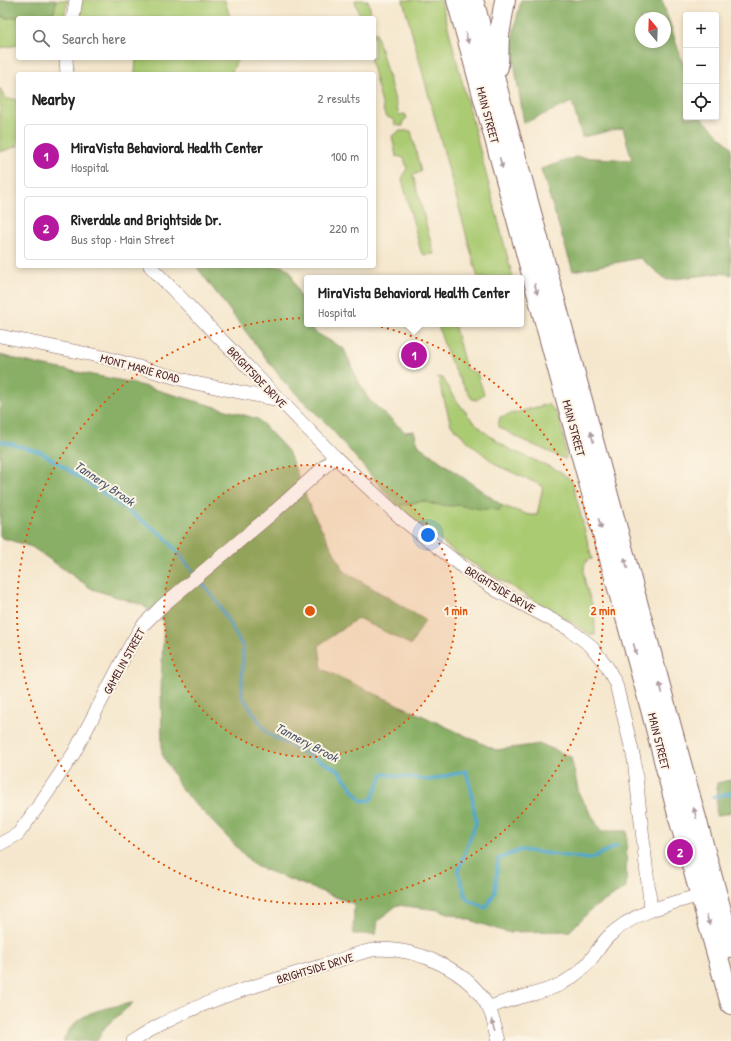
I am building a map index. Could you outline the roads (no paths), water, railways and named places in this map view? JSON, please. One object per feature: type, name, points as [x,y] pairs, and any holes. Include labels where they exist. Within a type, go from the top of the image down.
[{"type":"main road","name":"MAIN STREET","points":[[457,0],[697,853]]},
{"type":"main road","name":"MAIN STREET","points":[[473,0],[697,853]]},
{"type":"main road","points":[[498,91],[499,35],[505,0]]},
{"type":"main road","points":[[697,853],[701,895],[731,1004]]},
{"type":"main road","points":[[697,853],[731,947]]},
{"type":"street","points":[[73,16],[76,0]]},
{"type":"street","points":[[66,60],[67,72]]},
{"type":"street","name":"BRIGHTSIDE DRIVE","points":[[152,268],[335,457],[403,520],[464,568],[496,590],[569,629],[590,645],[606,664],[616,684],[634,759],[651,910]]},
{"type":"street","name":"MONT MARIE ROAD","points":[[0,336],[103,357],[194,383],[280,400]]},
{"type":"street","name":"GAMELIN STREET","points":[[0,844],[18,834],[74,753],[142,626],[161,607],[335,457]]},
{"type":"street","points":[[489,1008],[508,1000],[541,992],[563,983],[583,968],[606,939],[622,924],[651,910],[701,895]]},
{"type":"street","name":"BRIGHTSIDE DRIVE","points":[[132,1041],[159,1024],[200,1006],[257,985],[372,950],[399,950],[422,956],[438,963],[469,984],[480,995],[489,1008],[499,1041]]},
{"type":"waterway","name":"Tannery Brook","points":[[0,441],[41,452],[97,489],[164,536],[195,574]]},
{"type":"waterway","name":"Tannery Brook","points":[[199,579],[216,600],[243,647],[242,696],[268,734],[338,770],[362,801],[371,800],[383,774],[430,780],[466,771],[471,789],[476,822],[458,872],[467,899],[486,908],[495,892],[498,859],[521,850],[590,859],[618,845]]},
{"type":"waterway","name":"Tannery Brook","points":[[713,797],[731,793]]},
{"type":"place","name":"MiraVista Behavioral Health Center","points":[[414,355]]},
{"type":"place","name":"Riverdale and Brightside Dr.","points":[[680,852]]}]
